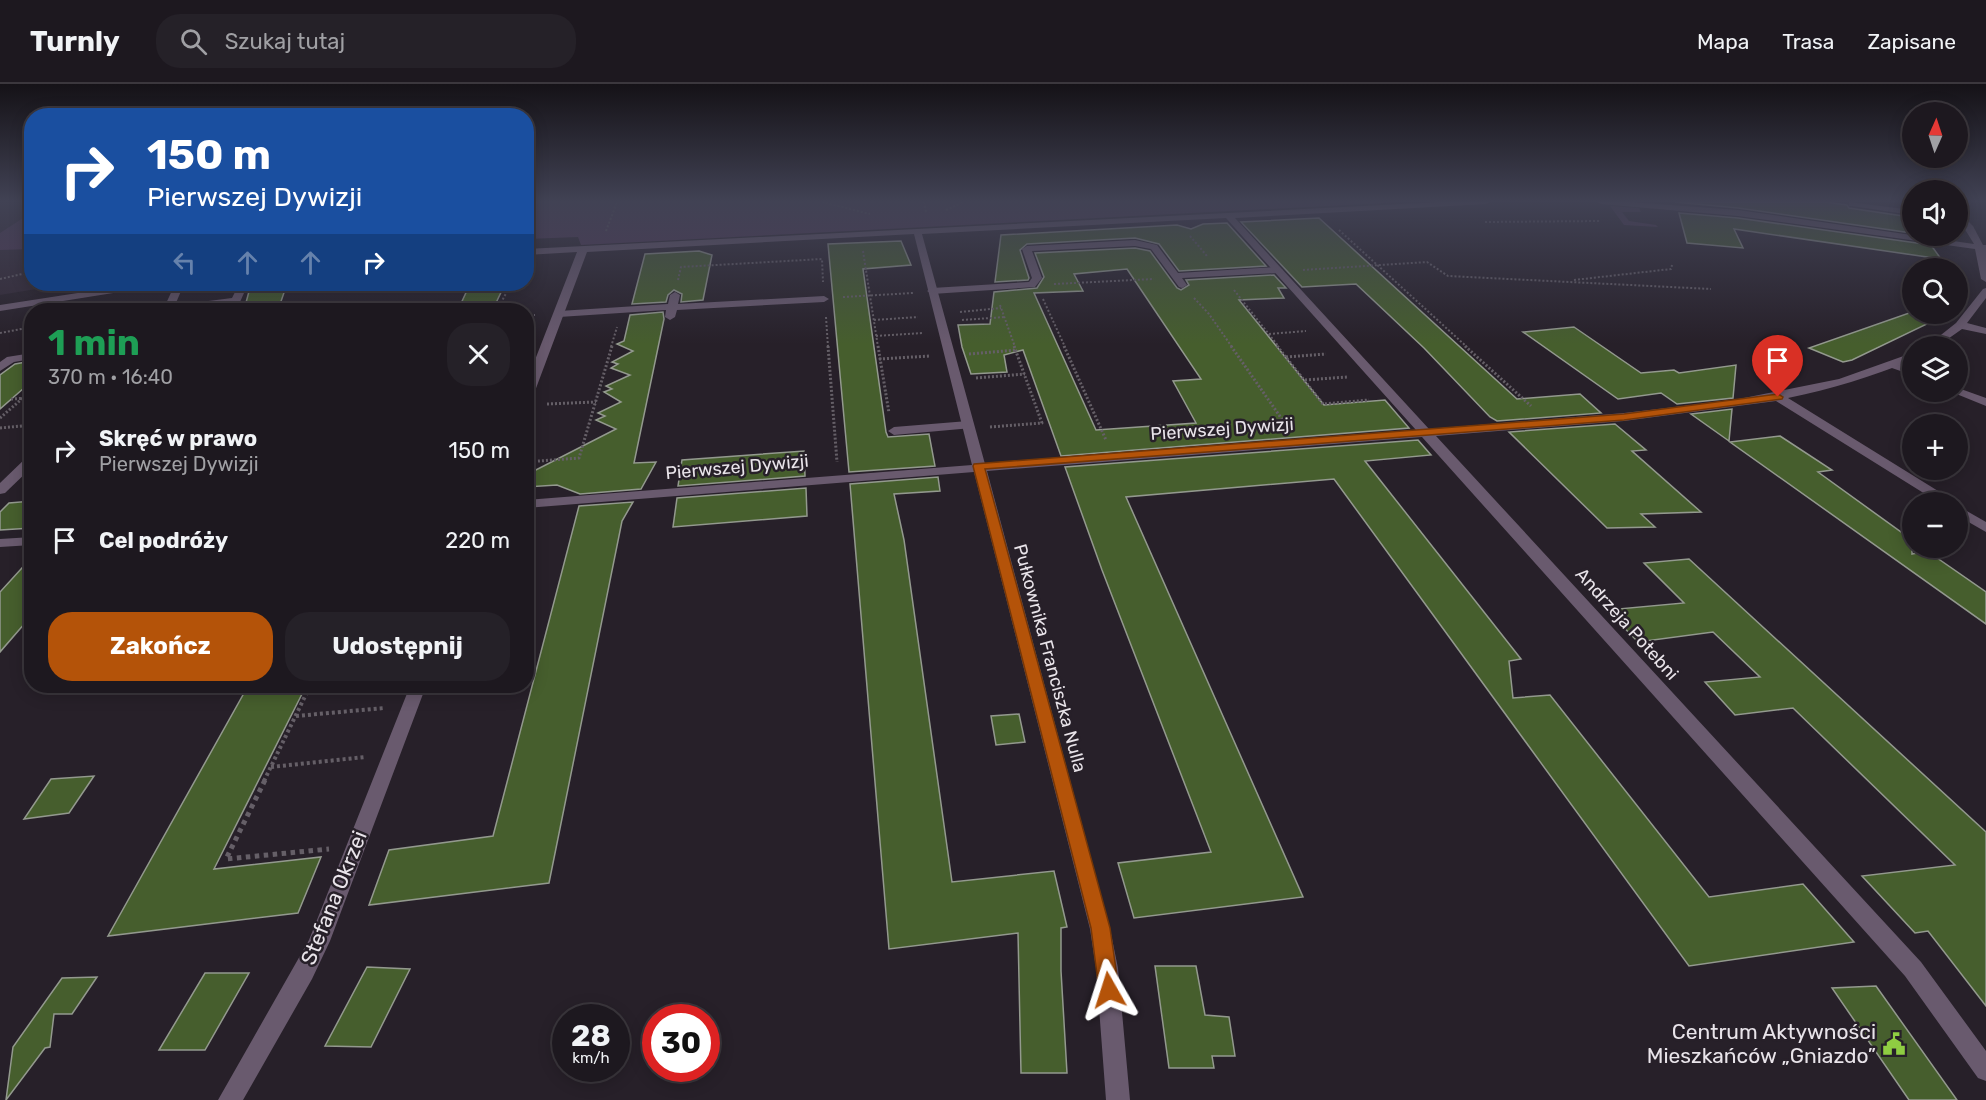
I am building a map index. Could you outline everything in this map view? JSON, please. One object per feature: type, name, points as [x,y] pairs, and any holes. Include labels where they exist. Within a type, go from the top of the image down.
[{"type":"street","points":[[534,252],[575,249]]},
{"type":"street","points":[[534,378],[583,249]]},
{"type":"street","name":"Pułkownika Franciszka Nulla","points":[[920,249],[927,292],[974,426],[979,466],[1100,928],[1107,968],[1118,1100]]},
{"type":"street","points":[[927,292],[1035,284],[1037,275],[1027,249]]},
{"type":"street","points":[[1156,249],[1178,280],[1221,274],[1279,271]]},
{"type":"street","name":"Andrzeja Potebni","points":[[1259,249],[1913,969],[1986,1070]]},
{"type":"street","points":[[1983,249],[1986,279]]},
{"type":"street","points":[[31,303],[107,291]]},
{"type":"street","points":[[234,303],[240,291]]},
{"type":"street","points":[[1945,336],[1960,325],[1986,291]]},
{"type":"street","points":[[671,312],[675,295]]},
{"type":"street","points":[[559,314],[622,311],[671,312],[824,298]]},
{"type":"street","points":[[216,303],[236,300]]},
{"type":"street","points":[[0,308],[24,304]]},
{"type":"street","points":[[1960,325],[1986,331]]},
{"type":"street","points":[[0,368],[11,359],[24,357]]},
{"type":"street","name":"Pierwszej Dywizji","points":[[534,503],[979,466],[1624,417],[1778,397],[1839,383],[1902,361]]},
{"type":"street","points":[[1893,365],[1902,368]]},
{"type":"street","points":[[1968,395],[1986,402]]},
{"type":"street","points":[[1778,397],[1930,492]]},
{"type":"street","points":[[894,431],[974,426]]},
{"type":"street","points":[[0,490],[24,467]]},
{"type":"street","points":[[1968,516],[1986,528]]},
{"type":"street","points":[[0,543],[24,542]]},
{"type":"street","name":"Stefana Okrzei","points":[[230,1100],[319,941],[415,693]]},
{"type":"path","points":[[862,249],[885,394],[894,431]]},
{"type":"path","points":[[1201,249],[1323,404],[1371,400]]},
{"type":"path","points":[[1358,249],[1536,411]]},
{"type":"path","points":[[675,295],[681,267],[822,259],[838,478]]},
{"type":"path","points":[[1279,271],[1427,262],[1448,276],[1711,289]]},
{"type":"path","points":[[1563,281],[1671,269],[1672,265]]},
{"type":"path","points":[[0,279],[24,274]]},
{"type":"path","points":[[1115,456],[1050,311],[1035,284],[1178,280],[1209,314],[1298,443]]},
{"type":"path","points":[[974,426],[1042,423],[994,288]]},
{"type":"path","points":[[824,298],[927,292]]},
{"type":"path","points":[[956,312],[1001,308]]},
{"type":"path","points":[[534,461],[579,458],[622,311]]},
{"type":"path","points":[[874,320],[918,317]]},
{"type":"path","points":[[958,321],[1005,317]]},
{"type":"path","points":[[0,333],[24,328]]},
{"type":"path","points":[[1268,334],[1311,331]]},
{"type":"path","points":[[876,336],[933,333]]},
{"type":"path","points":[[960,354],[1017,350]]},
{"type":"path","points":[[1286,357],[1331,353]]},
{"type":"path","points":[[879,359],[939,355]]},
{"type":"path","points":[[966,378],[1025,374]]},
{"type":"path","points":[[1305,380],[1351,377]]},
{"type":"path","points":[[0,418],[24,397]]},
{"type":"path","points":[[11,399],[24,399]]},
{"type":"path","points":[[545,404],[596,402]]},
{"type":"path","points":[[0,428],[24,426]]},
{"type":"path","points":[[306,693],[226,860],[333,849]]},
{"type":"path","points":[[295,716],[392,708]]},
{"type":"path","points":[[271,767],[374,756]]},
{"type":"shaded area","points":[[0,249],[24,249],[24,291],[0,295]]},
{"type":"building","points":[[828,249],[905,249],[911,265],[863,269],[886,432],[888,437],[929,434],[935,466],[849,472]]},
{"type":"building","points":[[999,249],[1021,249],[1028,280],[995,282]]},
{"type":"building","points":[[1107,249],[1150,251],[1177,288],[1181,290],[1189,285],[1186,280],[1274,275],[1286,288],[1278,288],[1284,298],[1239,300],[1324,405],[1385,400],[1409,428],[1061,456],[1023,350],[1004,355],[1007,372],[971,374],[958,325],[990,324],[994,292],[1037,288],[1044,277],[1035,253]],"holes":[[[1127,269],[1201,379],[1173,381],[1196,423],[1096,430],[1034,293],[1083,291],[1074,274]]]},
{"type":"building","points":[[1163,249],[1251,249],[1266,266],[1179,271]]},
{"type":"building","points":[[1267,249],[1353,249],[1517,399],[1580,394],[1601,413],[1497,421],[1490,417],[1424,348],[1356,284],[1302,287]]},
{"type":"building","points":[[1875,249],[1934,249],[1940,258]]},
{"type":"building","points":[[699,251],[712,255],[703,300],[681,302],[682,294],[674,290],[668,295],[666,302],[632,304],[645,254]]},
{"type":"building","points":[[249,291],[285,291],[280,303],[246,303]]},
{"type":"building","points":[[467,291],[502,291],[496,303],[461,303]]},
{"type":"building","points":[[663,312],[664,319],[634,463],[656,462],[641,489],[580,494],[557,485],[534,486],[534,471],[616,429],[596,420],[605,416],[598,413],[621,402],[604,392],[612,389],[606,386],[630,375],[611,368],[618,364],[612,362],[633,351],[617,344],[624,341],[630,315]]},
{"type":"building","points":[[1902,315],[1902,324],[1927,324],[1852,360],[1843,362],[1809,348]]},
{"type":"building","points":[[1574,327],[1641,373],[1674,370],[1679,373],[1736,365],[1733,398],[1677,404],[1661,393],[1618,399],[1523,332]]},
{"type":"building","points":[[24,362],[24,388],[0,409],[0,375],[15,364]]},
{"type":"building","points":[[1732,409],[1729,441],[1691,414]]},
{"type":"building","points":[[1615,424],[1646,450],[1632,451],[1701,512],[1641,514],[1655,527],[1607,528],[1509,432]]},
{"type":"building","points":[[1780,436],[1832,470],[1818,472],[1902,533],[1902,558],[1937,558],[1986,592],[1986,624],[1730,442]]},
{"type":"building","points":[[1418,440],[1431,455],[1365,461],[1521,659],[1509,661],[1513,698],[1550,695],[1709,897],[1803,884],[1854,942],[1689,966],[1334,479],[1126,497],[1303,897],[1134,918],[1118,863],[1211,852],[1102,570],[1065,467]]},
{"type":"building","points":[[804,451],[805,476],[678,486],[682,460]]},
{"type":"building","points":[[938,477],[940,491],[894,494],[904,540],[952,882],[1054,871],[1067,927],[1061,928],[1061,971],[1067,1073],[1021,1073],[1018,933],[889,949],[850,484]]},
{"type":"building","points":[[806,488],[807,516],[673,527],[677,498]]},
{"type":"building","points":[[24,502],[24,528],[0,530],[0,512],[9,503]]},
{"type":"building","points":[[633,502],[622,521],[549,883],[369,905],[389,850],[493,836],[530,693],[534,693],[534,679],[579,506]]},
{"type":"building","points":[[1689,559],[1986,832],[1986,1006],[1928,931],[1915,933],[1862,876],[1955,865],[1793,708],[1735,715],[1705,682],[1760,677],[1713,632],[1638,642],[1607,610],[1684,603],[1644,563]]},
{"type":"building","points":[[24,566],[24,624],[0,652],[0,592]]},
{"type":"building","points":[[244,693],[302,693],[214,869],[321,857],[298,913],[108,936]]},
{"type":"building","points":[[1019,714],[1025,742],[996,745],[991,716]]},
{"type":"building","points":[[94,776],[69,813],[24,819],[51,779]]},
{"type":"building","points":[[1155,966],[1196,966],[1205,1015],[1229,1017],[1235,1056],[1212,1056],[1214,1068],[1169,1068]]},
{"type":"building","points":[[367,967],[410,969],[371,1047],[325,1046]]},
{"type":"building","points":[[205,973],[249,973],[205,1050],[159,1050]]},
{"type":"building","points":[[97,977],[72,1014],[54,1014],[50,1047],[45,1048],[6,1100],[13,1047],[62,978]]},
{"type":"building","name":"Centrum Aktywności Mieszkańców „Gniazdo”","points":[[1876,986],[1957,1100],[1909,1100],[1832,988]]},
{"type":"place","name":"Centrum Aktywności Mieszkańców „Gniazdo”","points":[[1894,1044]]},
{"type":"route","points":[[1109,990],[1100,928],[979,466],[1624,417],[1778,397]]}]
